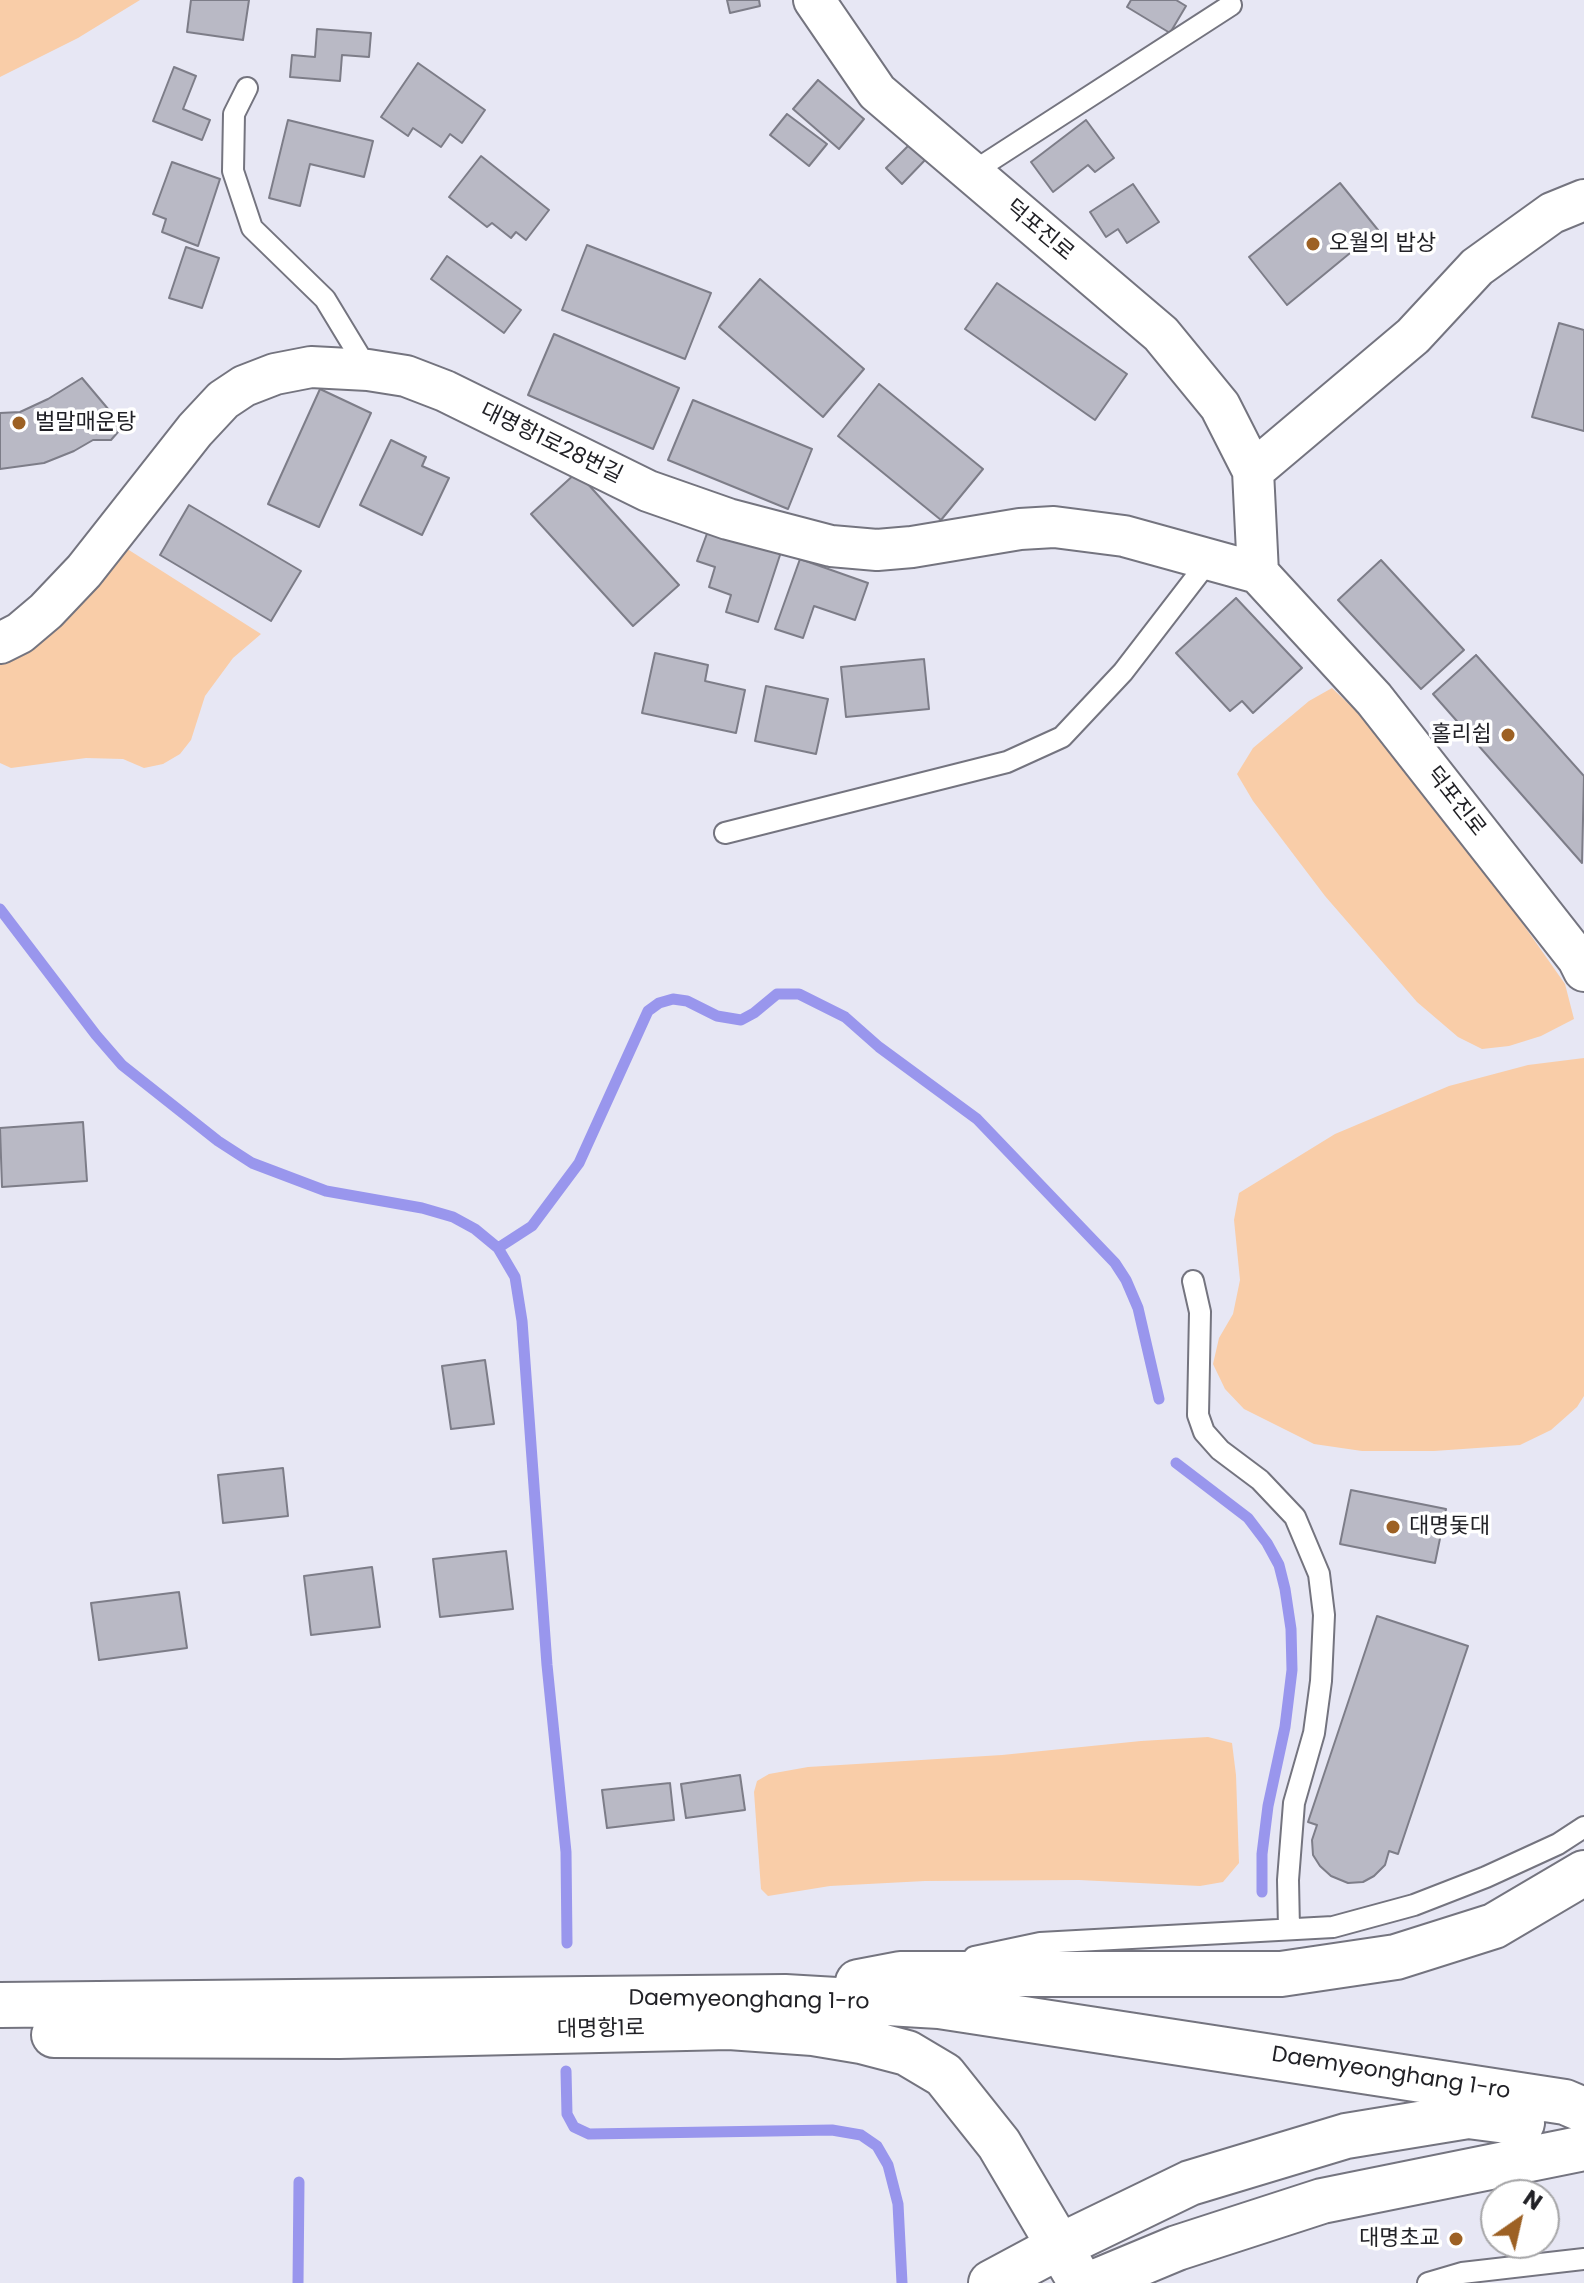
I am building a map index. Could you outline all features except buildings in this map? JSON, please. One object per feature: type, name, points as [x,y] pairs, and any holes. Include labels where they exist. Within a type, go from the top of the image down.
[{"type":"street","name":"덕포진로","points":[[814,0],[877,92],[1161,334],[1220,406],[1253,471],[1258,573],[1374,699],[1578,959],[1584,971]]},
{"type":"street","points":[[1253,471],[1413,336],[1477,267],[1552,213],[1584,200]]},
{"type":"street","name":"대명항1로28번길","points":[[0,643],[20,633],[46,611],[84,571],[185,442],[223,400],[244,386],[275,374],[311,367],[406,376],[445,391],[648,491],[728,519],[831,546],[877,550],[1054,527],[1124,536],[1258,573]]},
{"type":"street","points":[[785,1997],[900,1974],[1281,1974],[1396,1957],[1494,1926],[1584,1873]]},
{"type":"street","name":"Daemyeonghang 1-ro","points":[[0,2005],[785,1997],[939,2006],[1536,2097],[1565,2102],[1584,2110]]},
{"type":"street","name":"대명항1로","points":[[0,2035],[339,2036],[729,2027],[813,2033],[861,2041],[907,2053],[944,2075],[999,2144],[1070,2265]]},
{"type":"street","points":[[991,2283],[1070,2265],[1190,2183],[1346,2136],[1468,2116],[1584,2130]]},
{"type":"street","points":[[1093,2283],[1177,2248],[1322,2201],[1584,2148]]},
{"type":"lane","points":[[971,173],[1231,5]]},
{"type":"lane","points":[[247,88],[234,114],[233,171],[252,228],[325,299],[368,370]]},
{"type":"lane","points":[[725,833],[1007,762],[1062,737],[1123,672],[1210,559]]},
{"type":"lane","points":[[1193,1281],[1200,1312],[1198,1415],[1204,1432],[1220,1450],[1260,1480],[1295,1517],[1319,1574],[1324,1615],[1321,1681],[1314,1733],[1294,1803],[1288,1880],[1289,1929]]},
{"type":"lane","points":[[900,1974],[1040,1943],[1333,1927],[1414,1905],[1558,1844],[1584,1827]]},
{"type":"lane","points":[[1428,2283],[1462,2273],[1584,2259]]},
{"type":"shaded area","points":[[0,0],[140,0],[78,38],[0,77]]},
{"type":"shaded area","points":[[121,545],[261,634],[233,658],[205,696],[191,740],[180,754],[163,764],[144,768],[123,759],[86,758],[11,768],[0,763],[0,661]]},
{"type":"shaded area","points":[[1332,688],[1356,711],[1471,850],[1565,984],[1574,1019],[1541,1036],[1509,1046],[1482,1049],[1458,1037],[1417,1002],[1325,896],[1253,801],[1237,774],[1253,748],[1309,701]]},
{"type":"shaded area","points":[[1584,1058],[1584,1396],[1577,1407],[1551,1430],[1520,1445],[1434,1451],[1362,1451],[1314,1444],[1244,1409],[1225,1389],[1213,1364],[1219,1338],[1233,1314],[1240,1280],[1234,1220],[1239,1193],[1335,1134],[1449,1086],[1528,1065]]},
{"type":"shaded area","points":[[1208,1737],[1232,1743],[1236,1775],[1239,1863],[1223,1882],[1200,1886],[1079,1880],[925,1881],[830,1886],[768,1896],[761,1889],[754,1792],[757,1781],[769,1774],[808,1767],[1002,1755]]},
{"type":"waterway","points":[[0,909],[122,1065],[218,1141],[252,1163],[326,1191],[422,1208],[453,1217],[475,1229],[498,1248],[515,1277],[522,1321],[547,1665],[566,1852],[567,1943]]},
{"type":"waterway","points":[[498,1248],[532,1226],[579,1163],[648,1011],[659,1003],[673,999],[687,1001],[717,1016],[741,1020],[777,994],[799,994],[845,1017],[879,1047],[977,1119],[1115,1263],[1138,1308],[1159,1399]]},
{"type":"waterway","points":[[1176,1463],[1248,1518],[1279,1565],[1285,1589],[1291,1629],[1292,1670],[1285,1727],[1268,1806],[1262,1854],[1262,1892]]},
{"type":"waterway","points":[[566,2071],[567,2114],[574,2127],[589,2134],[832,2130],[861,2135],[877,2146],[888,2165],[898,2204],[902,2283]]},
{"type":"waterway","points":[[298,2283],[299,2182]]},
{"type":"place","name":"오월의 밥상","points":[[1313,244]]},
{"type":"place","name":"벌말매운탕","points":[[19,423]]},
{"type":"place","name":"홀리쉽","points":[[1508,735]]},
{"type":"place","name":"대명돛대","points":[[1393,1527]]},
{"type":"place","name":"대명초교","points":[[1456,2239]]}]
